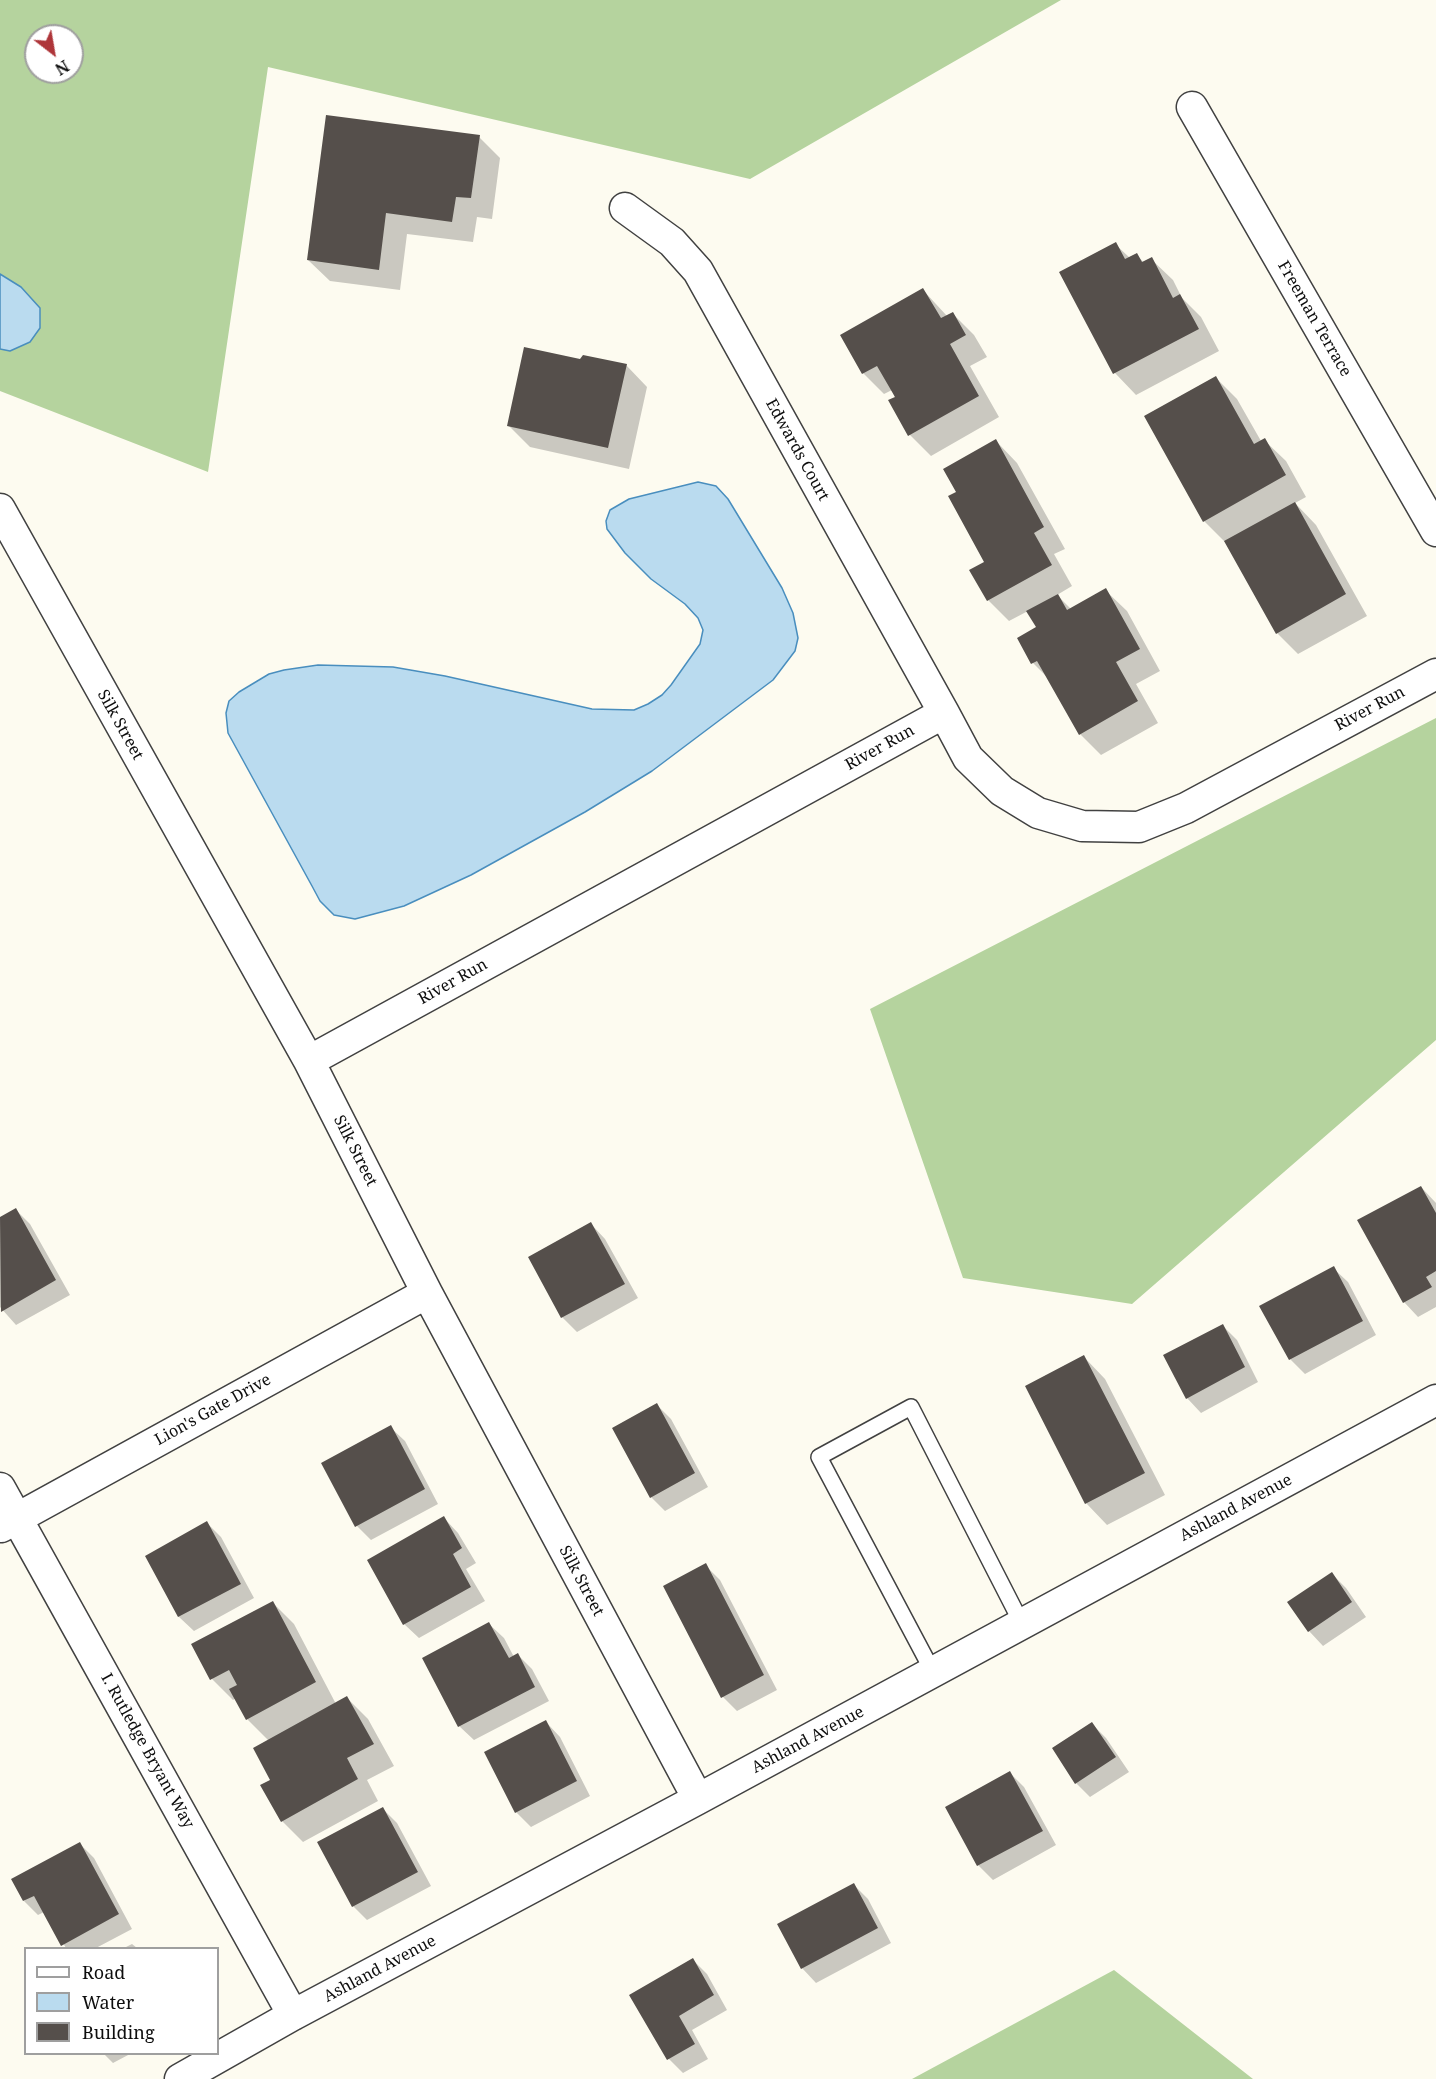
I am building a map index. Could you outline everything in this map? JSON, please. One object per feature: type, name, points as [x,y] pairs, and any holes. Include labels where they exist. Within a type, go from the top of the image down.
[{"type":"street","name":"Freeman Terrace","points":[[1192,107],[1436,531]]},
{"type":"street","name":"Edwards Court","points":[[625,208],[672,242],[698,271],[944,713]]},
{"type":"street","name":"Silk Street","points":[[0,509],[309,1061],[427,1293],[698,1799]]},
{"type":"street","name":"River Run","points":[[309,1061],[944,713],[968,758],[1002,791],[1038,813],[1082,826],[1139,827],[1186,808],[1436,674]]},
{"type":"street","name":"Lion's Gate Drive","points":[[9,1523],[427,1293]]},
{"type":"street","name":"Ashland Avenue","points":[[180,2079],[293,2015],[1436,1400]]},
{"type":"street","name":"I. Rutledge Bryant Way","points":[[0,1488],[9,1523],[293,2015]]},
{"type":"lane","points":[[933,1672],[819,1457],[911,1407],[1022,1624]]},
{"type":"green space","points":[[0,0],[1061,0],[750,179],[268,67],[208,472],[0,391]]},
{"type":"green space","points":[[1436,718],[1436,1040],[1132,1304],[963,1278],[870,1009]]},
{"type":"green space","points":[[1114,1970],[1253,2079],[912,2079]]},
{"type":"water","points":[[0,274],[21,287],[40,308],[40,328],[30,342],[10,351],[0,349]]},
{"type":"water","points":[[698,482],[716,486],[728,499],[782,588],[793,613],[798,638],[795,651],[773,680],[652,771],[585,812],[471,875],[404,906],[355,919],[334,915],[320,901],[228,733],[226,713],[229,701],[239,692],[269,674],[318,665],[393,667],[445,676],[592,709],[634,710],[648,704],[662,695],[671,685],[700,644],[703,630],[698,618],[685,604],[651,579],[625,553],[607,529],[606,521],[610,510],[629,499]]},
{"type":"building","points":[[326,115],[480,135],[471,198],[456,197],[452,222],[386,213],[379,270],[307,260]]},
{"type":"building","points":[[1116,242],[1125,259],[1137,253],[1142,262],[1152,257],[1173,298],[1180,294],[1199,329],[1113,374],[1059,272]]},
{"type":"building","points":[[923,288],[941,318],[953,312],[966,335],[950,344],[979,396],[908,436],[888,400],[895,397],[877,366],[862,374],[840,335]]},
{"type":"building","points":[[524,347],[580,359],[583,355],[627,364],[608,448],[507,426]]},
{"type":"building","points":[[1216,376],[1254,444],[1265,438],[1286,475],[1203,522],[1144,416]]},
{"type":"building","points":[[996,439],[1044,527],[1034,533],[1052,565],[987,601],[969,570],[984,562],[948,496],[956,492],[943,469]]},
{"type":"building","points":[[1295,502],[1346,594],[1276,634],[1224,541]]},
{"type":"building","points":[[1106,588],[1140,649],[1116,662],[1138,701],[1079,735],[1037,661],[1031,664],[1017,638],[1036,627],[1026,611],[1058,594],[1067,610]]},
{"type":"building","points":[[1421,1186],[1436,1213],[1436,1271],[1426,1277],[1432,1287],[1403,1303],[1357,1220]]},
{"type":"building","points":[[16,1208],[56,1280],[1,1312],[0,1217]]},
{"type":"building","points":[[591,1222],[625,1284],[561,1318],[528,1257]]},
{"type":"building","points":[[1334,1266],[1363,1321],[1289,1360],[1259,1306]]},
{"type":"building","points":[[1223,1324],[1245,1367],[1186,1399],[1163,1355]]},
{"type":"building","points":[[1084,1355],[1145,1473],[1085,1504],[1025,1386]]},
{"type":"building","points":[[657,1403],[695,1473],[650,1498],[612,1428]]},
{"type":"building","points":[[391,1425],[425,1489],[355,1527],[321,1463]]},
{"type":"building","points":[[444,1516],[462,1548],[453,1554],[471,1587],[403,1625],[367,1560]]},
{"type":"building","points":[[207,1521],[241,1584],[178,1617],[145,1556]]},
{"type":"building","points":[[706,1563],[764,1675],[721,1698],[663,1586]]},
{"type":"building","points":[[1332,1572],[1352,1602],[1308,1632],[1287,1602]]},
{"type":"building","points":[[273,1601],[316,1682],[246,1720],[229,1689],[237,1685],[229,1670],[210,1680],[191,1644]]},
{"type":"building","points":[[489,1622],[509,1658],[518,1653],[535,1687],[458,1727],[422,1658]]},
{"type":"building","points":[[347,1696],[374,1744],[347,1758],[358,1779],[281,1822],[260,1785],[270,1780],[253,1748]]},
{"type":"building","points":[[546,1720],[577,1781],[515,1813],[484,1752]]},
{"type":"building","points":[[1092,1722],[1116,1757],[1075,1784],[1052,1748]]},
{"type":"building","points":[[1010,1771],[1043,1831],[977,1866],[945,1807]]},
{"type":"building","points":[[383,1807],[418,1872],[352,1907],[317,1842]]},
{"type":"building","points":[[80,1842],[119,1914],[61,1946],[34,1896],[23,1901],[11,1879]]},
{"type":"building","points":[[854,1883],[878,1928],[801,1969],[777,1924]]},
{"type":"building","points":[[693,1958],[714,1995],[679,2016],[695,2044],[667,2060],[629,1995]]}]
